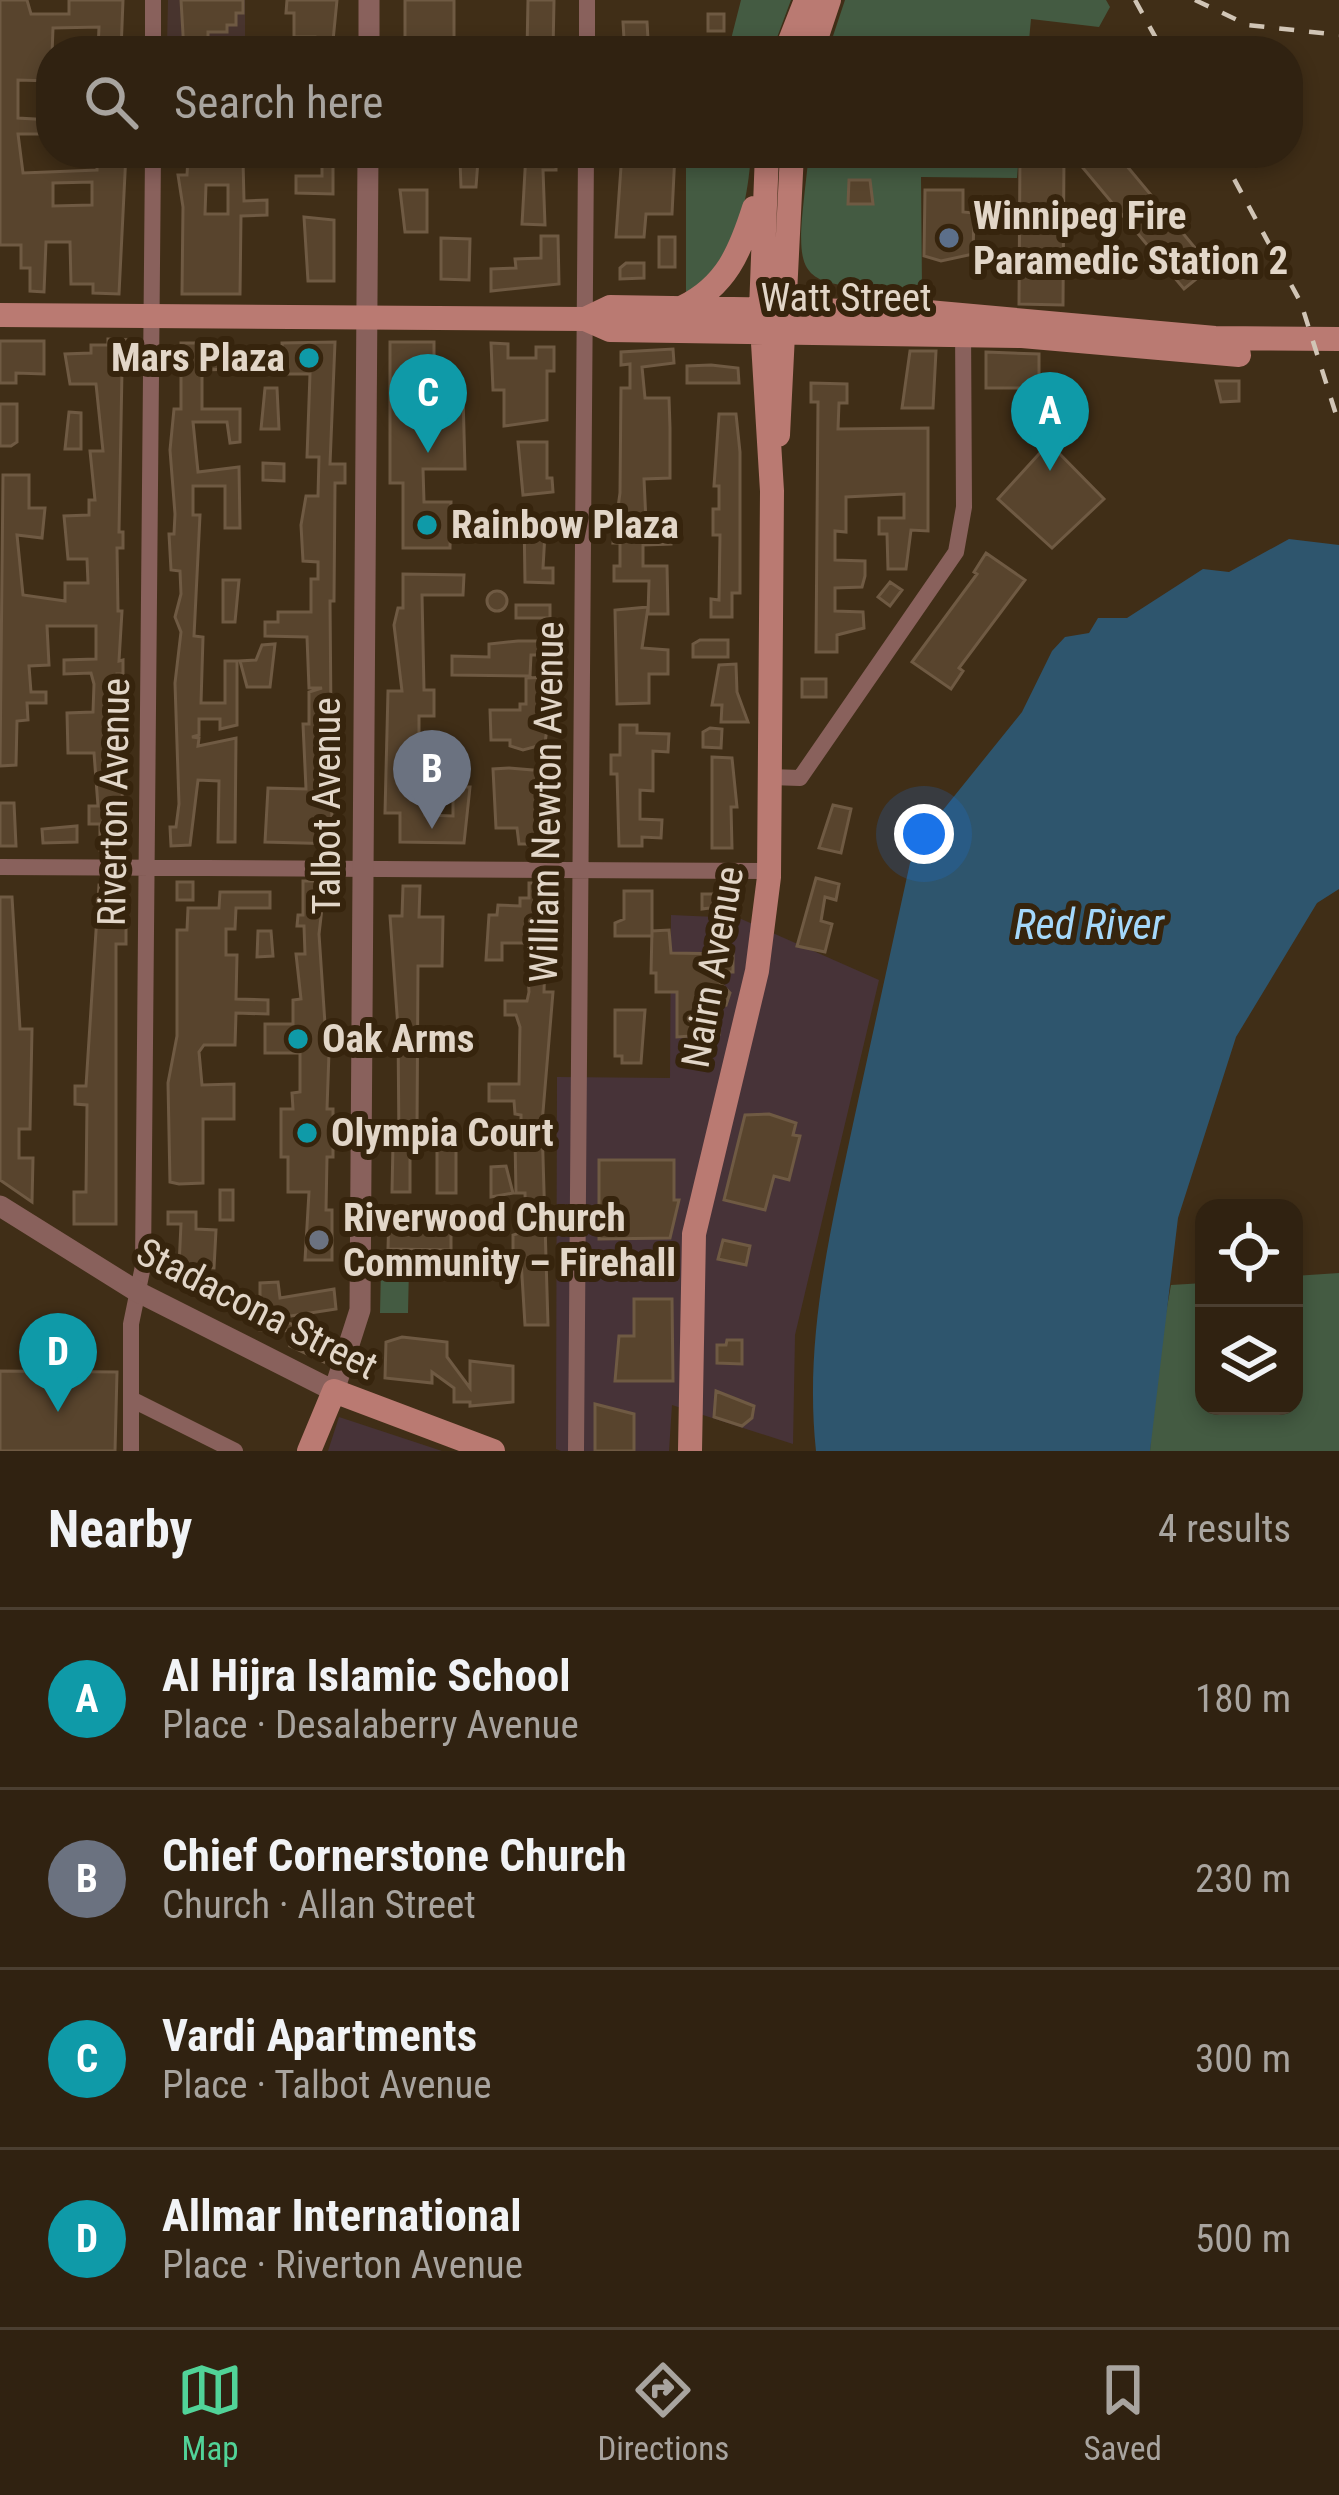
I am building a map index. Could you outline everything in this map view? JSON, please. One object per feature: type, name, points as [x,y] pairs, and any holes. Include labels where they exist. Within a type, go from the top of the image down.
[{"type":"main road","points":[[791,36],[806,0]]},
{"type":"main road","points":[[817,36],[829,0]]},
{"type":"main road","name":"Nairn Avenue","points":[[690,1451],[694,1234],[757,971],[769,871],[773,322],[764,168]]},
{"type":"main road","name":"Nairn Avenue","points":[[773,322],[791,168]]},
{"type":"main road","points":[[680,309],[716,286],[729,269],[762,183]]},
{"type":"main road","points":[[785,240],[797,281],[818,298],[851,311]]},
{"type":"main road","name":"Watt Street","points":[[585,319],[610,308],[680,309],[773,322],[851,311],[1211,355],[1331,347]]},
{"type":"main road","name":"Watt Street","points":[[0,315],[585,319],[610,330],[773,322],[964,324]]},
{"type":"main road","name":"Talbot Avenue","points":[[309,1451],[334,1391]]},
{"type":"main road","name":"Stadacona Street","points":[[334,1391],[494,1451]]},
{"type":"street","points":[[153,36],[154,0]]},
{"type":"street","points":[[369,0],[369,36]]},
{"type":"street","points":[[587,0],[587,36]]},
{"type":"street","name":"Riverton Avenue","points":[[131,1451],[131,1324],[143,1266],[153,168]]},
{"type":"street","name":"Talbot Avenue","points":[[334,1391],[360,1310],[368,168]]},
{"type":"street","name":"William Newton Avenue","points":[[576,1451],[586,168]]},
{"type":"street","points":[[770,777],[800,778],[956,552],[964,507],[964,324]]},
{"type":"street","points":[[0,867],[362,865],[769,871]]},
{"type":"street","name":"Stadacona Street","points":[[0,1206],[138,1292],[334,1391]]},
{"type":"street","points":[[131,1399],[235,1451]]},
{"type":"shaded area","points":[[168,0],[245,0],[245,36],[167,36]]},
{"type":"shaded area","points":[[671,915],[739,918],[879,980],[795,1335],[793,1444],[672,1405],[669,1451],[561,1451],[556,1449],[557,1077],[670,1078]]},
{"type":"shaded area","points":[[339,1417],[442,1451],[328,1451]]},
{"type":"green space","points":[[741,0],[791,0],[778,36],[732,36]]},
{"type":"green space","points":[[845,0],[1106,0],[1110,7],[1099,27],[1031,19],[1029,36],[833,36]]},
{"type":"green space","points":[[686,168],[749,168],[742,213],[727,251],[703,282],[686,292]]},
{"type":"green space","points":[[807,168],[1018,168],[1017,178],[921,177],[922,288],[822,280],[808,270],[801,230]]},
{"type":"green space","points":[[381,1267],[409,1267],[408,1313],[380,1313]]},
{"type":"green space","points":[[1339,1273],[1339,1451],[1150,1451],[1154,1380],[1171,1285],[1195,1284],[1195,1415],[1303,1415],[1303,1275]]},
{"type":"water","name":"Red River","points":[[1289,539],[1339,545],[1339,889],[1317,903],[1236,1037],[1178,1218],[1150,1451],[816,1451],[813,1368],[821,1286],[910,863],[935,820],[1022,712],[1052,651],[1065,637],[1089,633],[1098,618],[1127,618],[1203,569],[1229,572]]},
{"type":"building","points":[[0,0],[27,0],[31,14],[69,14],[69,0],[123,0],[122,36],[99,36],[99,27],[53,28],[53,36],[36,36],[36,81],[18,80],[18,118],[36,119],[36,134],[18,134],[23,173],[125,168],[119,294],[93,293],[93,284],[71,284],[70,242],[46,242],[44,292],[30,291],[30,268],[21,268],[21,245],[0,245]],"holes":[[[92,182],[92,205],[53,206],[53,183]]]},
{"type":"building","points":[[181,0],[243,0],[243,13],[236,13],[236,25],[227,25],[227,32],[183,36]]},
{"type":"building","points":[[287,0],[337,0],[333,36],[294,36],[294,13],[286,13]]},
{"type":"building","points":[[405,0],[454,0],[454,36],[405,36]]},
{"type":"building","points":[[528,0],[554,0],[553,36],[527,36]]},
{"type":"building","points":[[708,14],[724,14],[724,31],[708,31]]},
{"type":"building","points":[[623,22],[647,22],[648,36],[624,36]]},
{"type":"building","points":[[187,168],[243,168],[244,201],[267,200],[267,215],[241,216],[240,294],[182,294],[183,207],[178,175],[187,175]],"holes":[[[206,185],[228,185],[228,214],[205,214]]]},
{"type":"building","points":[[322,168],[333,168],[333,194],[296,193],[296,176],[322,176]]},
{"type":"building","points":[[460,168],[477,168],[476,187],[461,187]]},
{"type":"building","points":[[525,168],[556,168],[543,170],[545,225],[522,224]]},
{"type":"building","points":[[621,168],[674,168],[672,214],[646,214],[644,237],[616,237]]},
{"type":"building","points":[[1020,168],[1064,168],[1063,305],[1019,304]]},
{"type":"building","points":[[1083,168],[1128,168],[1211,267],[1184,289]]},
{"type":"building","points":[[849,180],[870,180],[873,204],[848,204]]},
{"type":"building","points":[[400,190],[427,190],[427,232],[405,232]]},
{"type":"building","name":"Winnipeg Fire Paramedic Station 2","points":[[925,190],[963,190],[963,212],[974,213],[973,254],[941,261],[924,256]]},
{"type":"building","points":[[304,217],[334,220],[334,281],[308,281]]},
{"type":"building","points":[[541,236],[558,236],[559,284],[491,291],[491,269],[516,268],[515,259],[541,258]]},
{"type":"building","points":[[659,237],[675,237],[675,267],[659,267]]},
{"type":"building","points":[[441,238],[470,239],[469,280],[441,279]]},
{"type":"building","points":[[626,263],[644,263],[644,278],[620,279],[620,268]]},
{"type":"building","points":[[108,339],[133,340],[131,370],[122,370],[119,532],[123,532],[123,548],[117,548],[123,674],[117,674],[117,773],[121,773],[125,850],[100,850],[100,824],[89,824],[89,806],[98,806],[94,753],[68,753],[67,713],[93,712],[94,684],[91,673],[64,674],[64,660],[96,659],[96,626],[47,626],[49,665],[29,666],[31,692],[46,692],[46,703],[27,703],[28,720],[17,721],[16,765],[0,766],[3,475],[29,475],[29,508],[45,508],[42,538],[17,535],[23,595],[65,601],[65,583],[88,583],[87,559],[68,559],[64,516],[89,515],[89,500],[95,500],[90,451],[103,451],[96,384],[70,384],[65,354],[91,353],[91,345],[108,345]]},
{"type":"building","points":[[0,341],[44,341],[44,374],[16,373],[16,383],[0,383]]},
{"type":"building","points":[[335,342],[330,464],[345,464],[345,483],[335,483],[334,601],[330,601],[332,829],[340,829],[340,844],[265,842],[268,788],[306,789],[303,724],[309,724],[309,692],[322,688],[309,688],[307,637],[265,636],[265,622],[278,622],[278,612],[311,612],[311,579],[318,579],[318,562],[303,561],[301,525],[306,496],[318,496],[319,457],[307,457],[310,374],[283,374],[282,343]]},
{"type":"building","points":[[390,342],[434,342],[434,371],[423,371],[423,395],[463,395],[465,469],[423,469],[424,502],[451,502],[450,548],[403,548],[403,483],[390,483]]},
{"type":"building","points":[[181,343],[203,343],[203,356],[233,355],[234,369],[202,370],[202,409],[240,409],[240,442],[230,443],[227,422],[193,422],[198,472],[239,467],[240,528],[225,528],[225,486],[193,486],[193,515],[200,515],[194,636],[203,637],[201,703],[225,703],[225,661],[237,661],[237,725],[220,729],[220,719],[199,719],[199,735],[192,737],[199,738],[198,746],[236,738],[235,842],[218,842],[219,781],[198,780],[190,845],[171,846],[170,827],[176,827],[179,804],[175,683],[181,632],[175,617],[181,594],[180,571],[171,570],[169,534],[174,534],[175,514],[170,450],[174,409],[181,409]]},
{"type":"building","points":[[491,343],[508,344],[508,358],[536,358],[536,347],[554,347],[554,371],[547,371],[547,420],[504,426],[504,390],[493,390]]},
{"type":"building","points":[[673,349],[674,363],[642,367],[645,398],[669,398],[670,428],[670,478],[644,479],[646,522],[669,522],[671,544],[643,545],[643,566],[667,566],[668,614],[648,614],[649,581],[614,581],[614,566],[620,566],[620,543],[613,543],[620,493],[621,388],[630,388],[630,364],[621,365],[621,352]]},
{"type":"building","points":[[910,351],[936,351],[933,408],[902,408]]},
{"type":"building","points":[[986,352],[1039,354],[1039,388],[986,388]]},
{"type":"building","points":[[687,366],[738,368],[739,383],[687,383]]},
{"type":"building","points":[[1216,381],[1239,381],[1239,401],[1221,402]]},
{"type":"building","points":[[811,383],[847,384],[847,403],[839,403],[838,429],[928,428],[928,531],[911,530],[906,569],[888,569],[887,534],[879,534],[879,518],[904,518],[904,494],[846,497],[846,532],[835,531],[835,560],[865,561],[865,576],[862,587],[835,588],[835,611],[863,612],[864,628],[837,635],[837,652],[816,652],[818,402],[811,402]]},
{"type":"building","points":[[265,388],[277,388],[279,429],[261,429]]},
{"type":"building","points":[[0,404],[17,404],[17,442],[11,446],[0,446]]},
{"type":"building","points":[[69,412],[81,413],[81,449],[65,449]]},
{"type":"building","points":[[719,414],[736,414],[740,452],[740,593],[732,593],[732,617],[711,617],[711,599],[719,600],[720,535],[713,535],[713,509],[719,509],[719,486],[714,486]]},
{"type":"building","points":[[518,442],[547,442],[547,478],[552,478],[553,492],[523,495]]},
{"type":"building","points":[[1049,443],[1104,499],[1052,548],[998,499]]},
{"type":"building","points":[[263,463],[284,464],[284,481],[263,480]]},
{"type":"building","points":[[524,516],[546,516],[543,568],[553,568],[553,583],[525,582]]},
{"type":"building","points":[[986,553],[1025,580],[959,668],[963,671],[951,689],[912,662],[977,574]]},
{"type":"building","points":[[403,574],[464,575],[463,595],[422,595],[424,690],[434,690],[434,716],[419,716],[419,753],[445,753],[445,775],[418,774],[418,800],[425,800],[425,815],[453,816],[453,787],[470,787],[464,843],[400,842],[400,813],[385,813],[388,691],[402,691],[394,625],[398,608],[403,608]]},
{"type":"building","points":[[223,580],[239,580],[235,622],[223,622]]},
{"type":"building","points":[[890,582],[902,590],[890,606],[878,597]]},
{"type":"building","points":[[497,591],[507,601],[497,611],[487,601]]},
{"type":"building","points":[[516,605],[550,605],[550,618],[516,618]]},
{"type":"building","points":[[648,607],[642,648],[668,650],[668,674],[649,674],[649,703],[617,704],[615,610]]},
{"type":"building","points":[[728,640],[728,657],[693,657],[693,644]]},
{"type":"building","points":[[542,641],[542,655],[531,655],[530,676],[452,675],[452,656],[489,657],[489,644]]},
{"type":"building","points":[[275,644],[270,687],[247,687],[240,661],[256,660],[262,645]]},
{"type":"building","points":[[736,664],[737,692],[748,722],[721,722],[722,705],[712,705],[719,665]]},
{"type":"building","points":[[553,677],[545,744],[523,750],[510,746],[510,740],[491,740],[490,710],[520,710],[520,704],[526,704],[526,678]]},
{"type":"building","points":[[802,679],[826,679],[826,697],[802,697]]},
{"type":"building","points":[[620,725],[637,725],[637,733],[669,734],[668,752],[653,751],[653,791],[640,790],[640,819],[662,820],[661,838],[642,837],[642,846],[619,846],[617,774],[611,774],[611,755],[620,755]]},
{"type":"building","points":[[722,729],[721,748],[703,747],[703,732]]},
{"type":"building","points":[[712,757],[732,758],[737,807],[731,807],[732,848],[712,848]]},
{"type":"building","points":[[493,769],[544,771],[544,830],[549,830],[549,844],[519,844],[517,828],[496,828]]},
{"type":"building","points":[[0,803],[14,803],[16,846],[0,846]]},
{"type":"building","points":[[833,805],[851,809],[841,853],[819,848]]},
{"type":"building","points":[[77,826],[77,842],[43,843],[42,829]]},
{"type":"building","points":[[816,878],[839,884],[836,900],[825,897],[821,921],[832,924],[825,952],[797,946]]},
{"type":"building","points":[[303,881],[330,881],[331,907],[322,908],[319,934],[325,1024],[330,1024],[327,1109],[333,1109],[333,1157],[327,1157],[326,1210],[332,1210],[332,1260],[305,1260],[309,1192],[288,1192],[288,1157],[281,1157],[281,1109],[293,1109],[292,1093],[300,1092],[300,1053],[265,1053],[265,1024],[293,1024],[293,1000],[301,999],[296,954],[305,954],[304,926],[297,926],[298,915],[303,915]]},
{"type":"building","points":[[177,882],[193,882],[193,900],[177,900]]},
{"type":"building","points":[[529,883],[547,883],[544,992],[553,992],[542,1124],[548,1325],[525,1325],[521,1260],[513,1260],[513,1235],[526,1231],[525,1193],[516,1193],[515,1139],[521,1137],[521,1115],[515,1114],[514,1101],[489,1101],[489,1084],[519,1084],[520,1027],[516,1015],[505,1015],[505,1001],[527,1001],[529,992],[526,943],[502,943],[502,960],[486,960],[489,915],[497,915],[498,905],[520,906],[520,898],[529,898]]},
{"type":"building","points":[[99,885],[118,885],[126,915],[126,944],[116,944],[116,1224],[74,1224],[74,1192],[86,1192],[87,1105],[75,1104],[75,1086],[86,1086]]},
{"type":"building","points":[[403,886],[420,886],[419,917],[443,917],[442,966],[418,966],[417,1130],[410,1130],[410,1192],[392,1192],[393,1144],[399,1144],[390,916],[402,916]]},
{"type":"building","points":[[624,891],[652,891],[652,936],[615,936],[615,923],[624,919]]},
{"type":"building","points":[[220,892],[270,892],[270,908],[236,908],[235,929],[226,929],[226,955],[237,955],[236,999],[268,1000],[268,1014],[236,1013],[235,1045],[204,1045],[199,1052],[202,1085],[234,1084],[234,1119],[203,1119],[203,1183],[179,1184],[170,1182],[168,1083],[177,1036],[177,930],[187,930],[188,908],[219,908]]},
{"type":"building","points":[[702,894],[733,894],[733,905],[702,909]]},
{"type":"building","points":[[0,897],[12,897],[20,1029],[32,1029],[30,1129],[19,1129],[19,1158],[33,1158],[32,1202],[0,1180]]},
{"type":"building","points":[[669,930],[671,953],[733,954],[733,972],[710,972],[730,993],[726,1005],[719,1004],[719,1034],[677,1037],[677,992],[656,992],[656,973],[651,973],[652,931]]},
{"type":"building","points":[[258,931],[271,931],[273,956],[257,957]]},
{"type":"building","points":[[615,1010],[645,1010],[641,1063],[622,1063],[622,1056],[615,1056]]},
{"type":"building","points":[[769,1114],[796,1123],[793,1135],[800,1136],[789,1180],[774,1176],[765,1210],[724,1200],[745,1115]]},
{"type":"building","points":[[437,1141],[456,1141],[456,1193],[437,1193]]},
{"type":"building","points":[[599,1160],[674,1160],[674,1200],[679,1200],[670,1238],[599,1239]]},
{"type":"building","points":[[506,1166],[513,1193],[491,1197],[491,1167]]},
{"type":"building","points":[[220,1190],[233,1190],[233,1220],[220,1220]]},
{"type":"building","points":[[168,1212],[196,1212],[196,1229],[216,1230],[214,1268],[179,1266],[181,1224],[168,1224]]},
{"type":"building","points":[[389,1214],[451,1215],[451,1250],[388,1249]]},
{"type":"building","points":[[723,1240],[750,1246],[746,1265],[718,1259]]},
{"type":"building","points":[[278,1282],[280,1298],[334,1289],[336,1309],[278,1318],[333,1343],[324,1362],[290,1346],[297,1331],[260,1330],[260,1283]]},
{"type":"building","points":[[634,1299],[672,1299],[673,1381],[615,1381],[619,1336],[634,1336]]},
{"type":"building","points":[[402,1337],[447,1342],[447,1357],[470,1388],[470,1361],[513,1366],[513,1402],[470,1406],[470,1402],[454,1402],[454,1388],[432,1372],[432,1383],[385,1378],[386,1342]]},
{"type":"building","points":[[727,1340],[742,1340],[742,1364],[717,1363],[717,1345],[726,1345]]},
{"type":"building","points":[[0,1371],[117,1372],[115,1451],[0,1451]]},
{"type":"building","points":[[716,1391],[754,1406],[752,1418],[742,1426],[714,1417]]},
{"type":"building","points":[[595,1404],[634,1414],[634,1451],[595,1451]]},
{"type":"railway","points":[[1135,0],[1155,36]]},
{"type":"railway","points":[[1195,0],[1248,25],[1339,35]]},
{"type":"railway","points":[[1228,168],[1301,303],[1339,424]]},
{"type":"place","name":"Winnipeg Fire Paramedic Station 2","points":[[949,238]]},
{"type":"place","name":"Mars Plaza","points":[[309,358]]},
{"type":"place","name":"Vardi Apartments","points":[[428,453]]},
{"type":"place","name":"Al Hijra Islamic School","points":[[1050,471]]},
{"type":"place","name":"Rainbow Plaza","points":[[427,525]]},
{"type":"place","name":"Chief Cornerstone Church","points":[[432,829]]},
{"type":"place","name":"Oak Arms","points":[[298,1039]]},
{"type":"place","name":"Olympia Court","points":[[307,1133]]},
{"type":"place","name":"Riverwood Church Community – Firehall","points":[[319,1240]]},
{"type":"place","name":"Allmar International","points":[[58,1412]]}]
